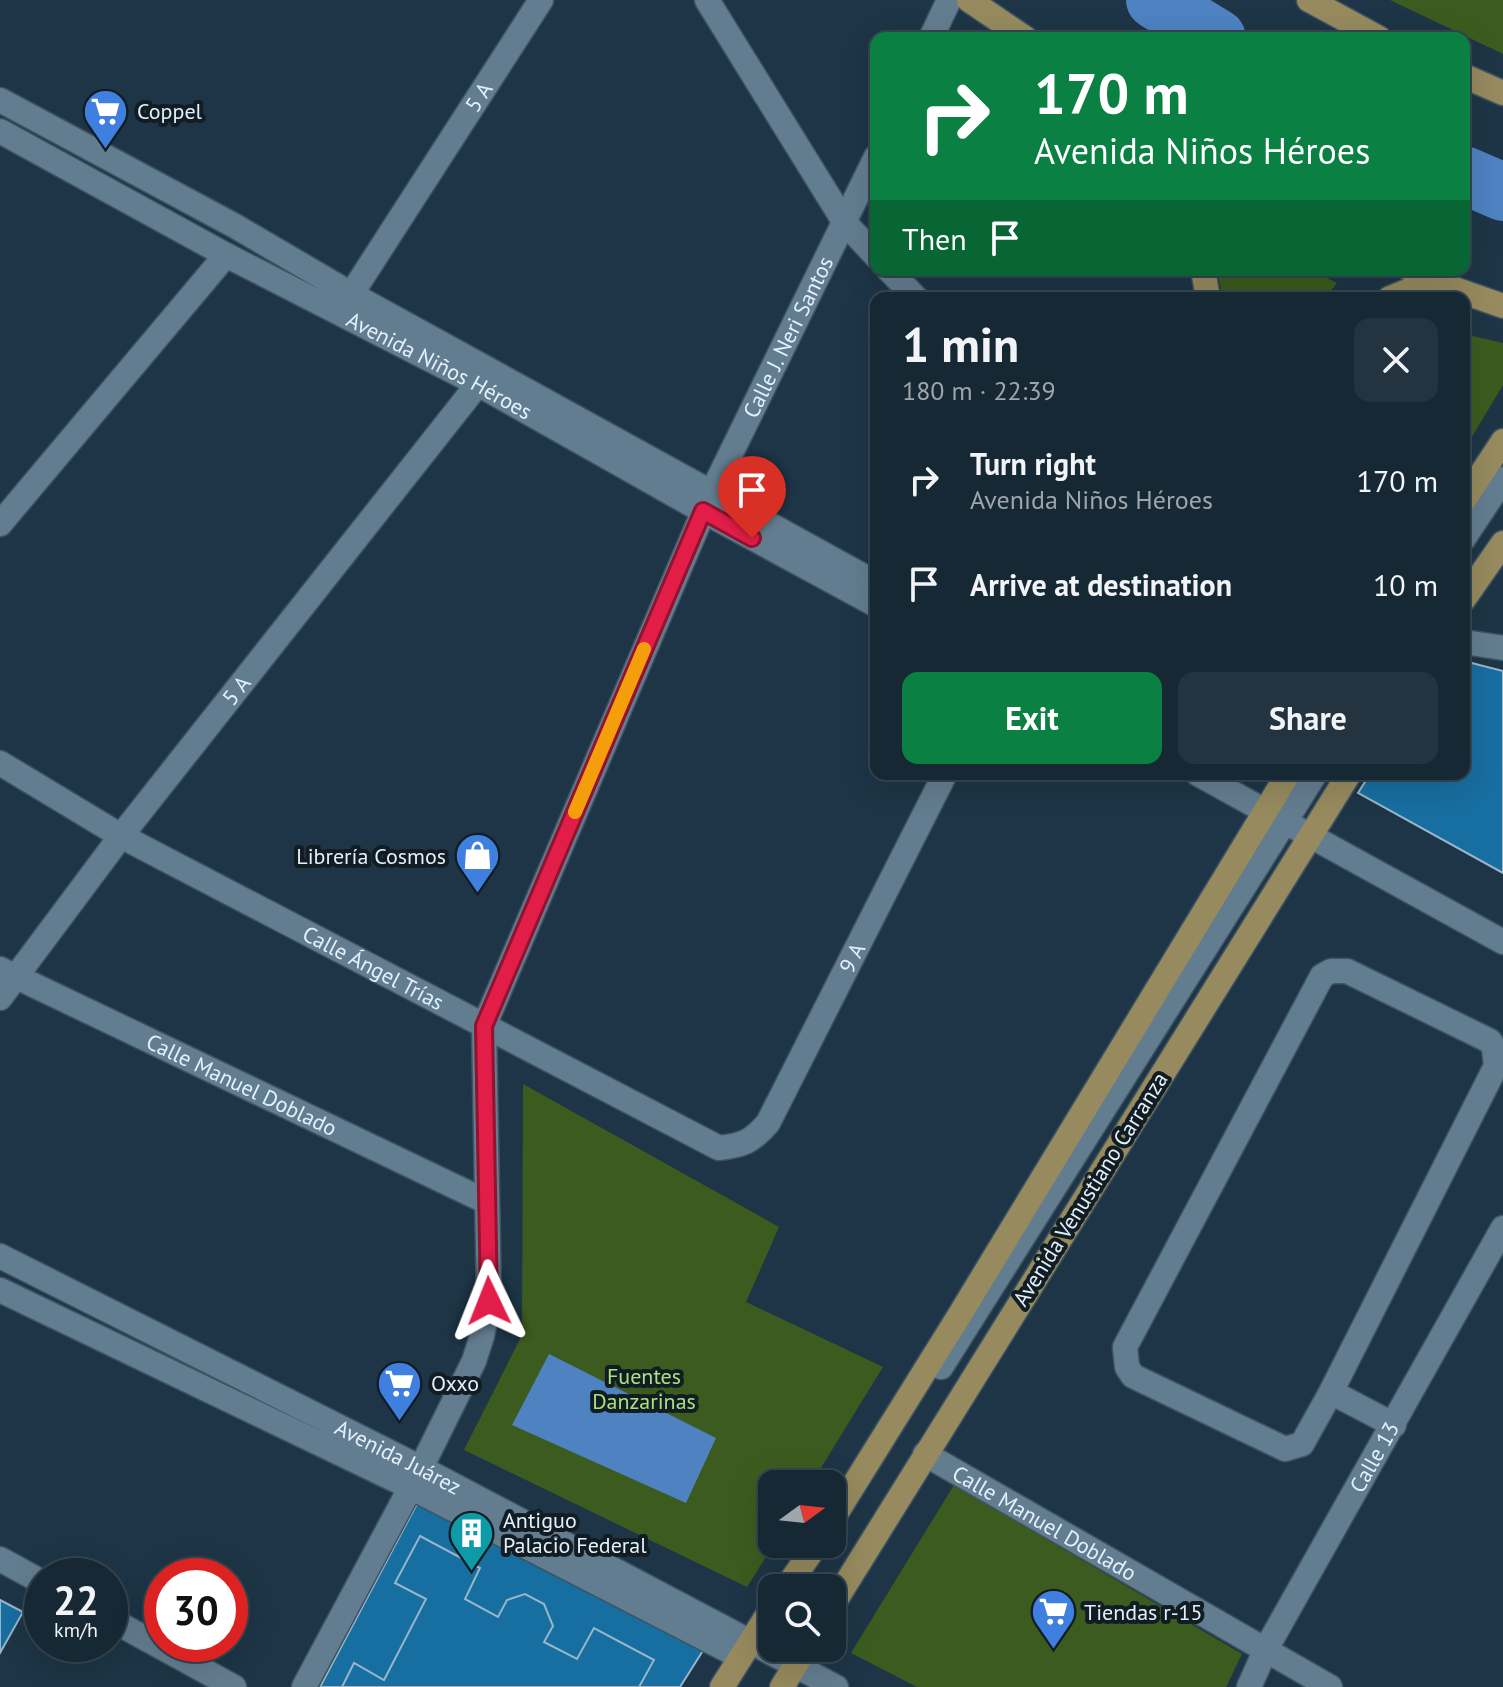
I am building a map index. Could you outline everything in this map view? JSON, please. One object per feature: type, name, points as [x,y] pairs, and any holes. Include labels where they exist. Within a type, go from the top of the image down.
[{"type":"main road","points":[[969,0],[1016,32]]},
{"type":"main road","points":[[1309,0],[1368,32]]},
{"type":"main road","points":[[1470,79],[1503,93]]},
{"type":"main road","points":[[1399,292],[1422,276],[1465,292]]},
{"type":"main road","points":[[1470,294],[1503,306]]},
{"type":"main road","points":[[1470,489],[1503,441]]},
{"type":"main road","points":[[1470,590],[1503,543]]},
{"type":"main road","name":"Avenida Venustiano Carranza","points":[[846,1498],[1279,809],[1286,780]]},
{"type":"main road","name":"Avenida Venustiano Carranza","points":[[846,1583],[1345,780]]},
{"type":"main road","points":[[722,1687],[758,1629]]},
{"type":"street","name":"5 A","points":[[345,304],[541,0]]},
{"type":"street","points":[[707,0],[845,223],[870,250]]},
{"type":"street","points":[[934,32],[949,0]]},
{"type":"street","points":[[0,100],[235,226],[345,304],[707,501],[870,580]]},
{"type":"street","name":"Avenida Niños Héroes","points":[[0,131],[226,255],[345,304],[478,384],[707,501],[870,601]]},
{"type":"street","name":"Calle J. Neri Santos","points":[[304,1687],[416,1478],[474,1361],[482,1336],[489,1301],[484,1026],[707,501],[870,170]]},
{"type":"street","points":[[0,524],[226,255]]},
{"type":"street","points":[[895,276],[910,292]]},
{"type":"street","name":"5 A","points":[[0,998],[7,973],[121,836],[478,384]]},
{"type":"street","points":[[1470,529],[1503,479]]},
{"type":"street","points":[[1470,643],[1503,648]]},
{"type":"street","name":"Calle Ángel Trías","points":[[0,763],[121,836],[719,1148],[738,1146],[753,1139]]},
{"type":"street","name":"9 A","points":[[753,1139],[768,1123],[942,780]]},
{"type":"street","points":[[1212,780],[1279,809]]},
{"type":"street","points":[[1237,780],[1279,809],[1309,836],[1503,942]]},
{"type":"street","points":[[846,1512],[980,1306],[1279,809],[1309,780]]},
{"type":"street","points":[[1340,970],[1490,1041],[1496,1066],[1331,1392],[1302,1444],[1285,1449],[1133,1376],[1124,1358],[1125,1347],[1322,976],[1340,970]]},
{"type":"street","name":"Calle Manuel Doblado","points":[[7,973],[485,1201]]},
{"type":"street","name":"Calle 13","points":[[1249,1687],[1266,1649],[1503,1228]]},
{"type":"street","name":"Avenida Juárez","points":[[0,1256],[416,1478],[836,1687]]},
{"type":"street","points":[[0,1290],[416,1478]]},
{"type":"street","points":[[1331,1392],[1394,1425]]},
{"type":"street","name":"Calle Manuel Doblado","points":[[925,1454],[1330,1687]]},
{"type":"street","points":[[0,1559],[24,1572]]},
{"type":"street","points":[[128,1629],[234,1687]]},
{"type":"street","points":[[749,1642],[758,1637]]},
{"type":"green space","points":[[1390,0],[1503,0],[1503,54],[1470,38],[1470,32],[1457,32]]},
{"type":"green space","points":[[1218,276],[1323,276],[1337,283],[1330,292],[1222,292]]},
{"type":"green space","points":[[1470,335],[1503,343],[1503,385],[1470,440]]},
{"type":"green space","name":"Fuentes Danzarinas","points":[[523,1084],[779,1227],[746,1302],[883,1367],[820,1470],[758,1470],[758,1558],[765,1558],[747,1587],[464,1450],[522,1335]]},
{"type":"green space","points":[[954,1485],[1242,1654],[1226,1687],[917,1687],[851,1653]]},
{"type":"water","name":"Fuentes Danzarinas","points":[[549,1354],[716,1438],[686,1503],[512,1425]]},
{"type":"building","points":[[1470,663],[1503,671],[1503,873],[1358,793],[1366,780],[1470,780]]},
{"type":"building","name":"Antiguo Palacio Federal","points":[[420,1498],[706,1646],[680,1687],[320,1687]]},
{"type":"building","points":[[420,1536],[480,1568],[465,1599],[498,1617],[507,1600],[525,1594],[544,1604],[553,1626],[544,1642],[577,1659],[594,1628],[654,1660],[639,1687],[342,1687],[354,1663],[384,1680],[426,1599],[395,1583]]},
{"type":"building","points":[[0,1600],[23,1612],[0,1653]]},
{"type":"waterway","points":[[1155,0],[1207,32]]},
{"type":"waterway","points":[[1470,178],[1503,192]]},
{"type":"slow traffic","points":[[575,812],[644,649]]},
{"type":"place","name":"Coppel","points":[[106,150]]},
{"type":"place","name":"Librería Cosmos","points":[[477,895]]},
{"type":"place","name":"Oxxo","points":[[400,1422]]},
{"type":"place","name":"Antiguo Palacio Federal","points":[[472,1572]]},
{"type":"place","name":"Tiendas r-15","points":[[1053,1651]]},
{"type":"route","points":[[489,1301],[484,1026],[703,511],[752,538]]}]
